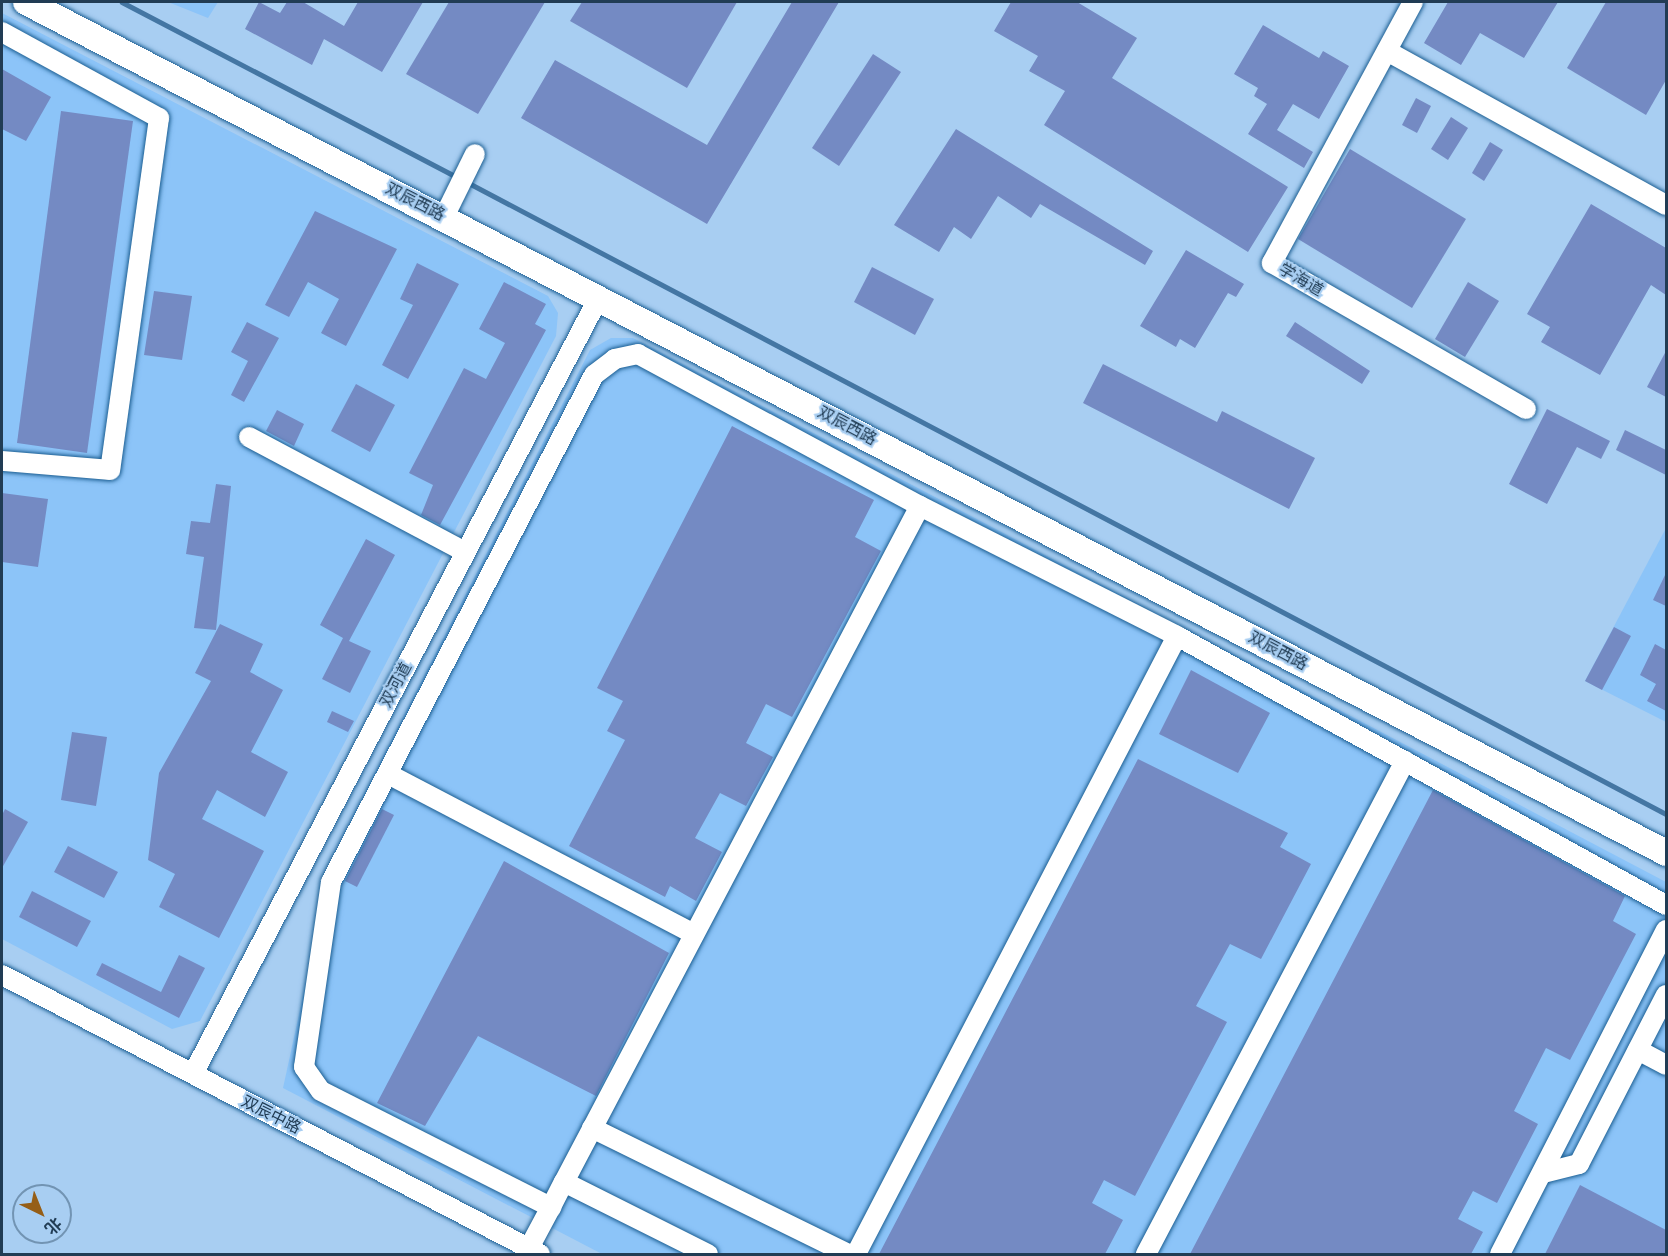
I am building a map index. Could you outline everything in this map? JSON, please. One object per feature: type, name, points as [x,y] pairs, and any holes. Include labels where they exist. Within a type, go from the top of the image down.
[{"type":"main road","name":"双辰西路","points":[[26,2],[599,297],[1666,853]]},
{"type":"street","name":"学海道","points":[[1413,2],[1272,263],[1526,409]]},
{"type":"street","points":[[2,32],[159,118],[110,470],[2,461]]},
{"type":"street","points":[[1387,51],[1666,205]]},
{"type":"street","points":[[444,217],[475,154]]},
{"type":"street","name":"双河道","points":[[192,1074],[599,297]]},
{"type":"street","points":[[551,1207],[321,1091],[304,1067],[331,882],[390,775],[594,375],[615,359],[638,354],[920,506],[1177,636],[1666,905]]},
{"type":"street","points":[[249,437],[465,552]]},
{"type":"street","points":[[535,1251],[551,1207],[920,506]]},
{"type":"street","points":[[856,1254],[1177,636]]},
{"type":"street","points":[[1146,1254],[1405,761]]},
{"type":"street","points":[[390,775],[694,934]]},
{"type":"street","points":[[1500,1254],[1666,930]]},
{"type":"street","name":"双辰中路","points":[[2,975],[535,1251]]},
{"type":"street","points":[[1543,1173],[1579,1164],[1666,995]]},
{"type":"street","points":[[1638,1050],[1666,1065]]},
{"type":"street","points":[[592,1128],[848,1254]]},
{"type":"street","points":[[564,1182],[708,1254]]},
{"type":"shaded area","points":[[168,2],[218,2],[208,18]]},
{"type":"shaded area","points":[[2,13],[548,296],[558,313],[556,336],[200,1021],[172,1029],[2,939]]},
{"type":"shaded area","points":[[611,338],[633,338],[1666,882],[1666,1254],[602,1254],[283,1088],[334,853],[590,350]]},
{"type":"shaded area","points":[[1666,528],[1666,722],[1585,681]]},
{"type":"building","points":[[259,2],[280,13],[287,2],[303,2],[344,26],[358,2],[423,2],[382,72],[324,39],[312,65],[245,29]]},
{"type":"building","points":[[449,2],[545,2],[478,114],[406,74]]},
{"type":"building","points":[[582,2],[737,2],[687,88],[570,21]]},
{"type":"building","points":[[792,2],[839,2],[707,224],[521,118],[555,60],[707,145]]},
{"type":"building","points":[[1011,2],[1077,2],[1137,38],[1112,78],[1288,187],[1248,252],[1044,125],[1065,91],[1029,71],[1038,56],[994,31]]},
{"type":"building","points":[[1448,2],[1558,2],[1524,58],[1480,33],[1461,65],[1424,43]]},
{"type":"building","points":[[1606,2],[1666,2],[1666,80],[1646,115],[1567,68]]},
{"type":"building","points":[[1263,25],[1319,58],[1323,51],[1349,66],[1319,119],[1293,104],[1277,130],[1313,152],[1304,168],[1248,134],[1267,104],[1254,96],[1258,88],[1234,74]]},
{"type":"building","points":[[873,54],[901,72],[839,166],[812,148]]},
{"type":"building","points":[[2,69],[51,97],[26,141],[2,129]]},
{"type":"building","points":[[1416,98],[1431,106],[1417,133],[1402,125]]},
{"type":"building","points":[[61,111],[133,121],[87,453],[17,443]]},
{"type":"building","points":[[1451,117],[1468,128],[1448,160],[1431,149]]},
{"type":"building","points":[[956,129],[1153,251],[1145,265],[1040,204],[1031,218],[998,196],[971,239],[954,227],[939,252],[894,225]]},
{"type":"building","points":[[1490,142],[1503,150],[1484,181],[1472,173]]},
{"type":"building","points":[[1350,149],[1466,219],[1412,308],[1298,239]]},
{"type":"building","points":[[1591,204],[1666,248],[1666,295],[1651,285],[1600,375],[1541,342],[1550,327],[1527,314]]},
{"type":"building","points":[[315,211],[397,249],[346,346],[321,333],[339,299],[308,282],[289,317],[265,305]]},
{"type":"building","points":[[1186,250],[1244,284],[1236,297],[1228,293],[1195,348],[1180,339],[1176,347],[1140,326]]},
{"type":"building","points":[[417,263],[459,284],[408,379],[382,365],[413,305],[400,299]]},
{"type":"building","points":[[872,267],[934,299],[915,335],[854,302]]},
{"type":"building","points":[[504,282],[546,304],[535,324],[546,330],[440,525],[421,515],[433,485],[409,473],[464,368],[486,379],[505,343],[479,329]]},
{"type":"building","points":[[1468,282],[1499,301],[1465,357],[1435,339]]},
{"type":"building","points":[[154,291],[192,296],[182,360],[144,355]]},
{"type":"building","points":[[247,322],[279,338],[244,402],[231,395],[248,361],[231,352]]},
{"type":"building","points":[[1295,322],[1370,371],[1362,384],[1286,336]]},
{"type":"building","points":[[1666,351],[1666,397],[1647,387]]},
{"type":"building","points":[[1103,364],[1217,422],[1222,411],[1315,458],[1289,509],[1083,403]]},
{"type":"building","points":[[356,384],[395,405],[370,452],[331,431]]},
{"type":"building","points":[[1547,409],[1610,441],[1601,459],[1577,447],[1547,504],[1509,484]]},
{"type":"building","points":[[277,410],[304,424],[294,446],[266,431]]},
{"type":"building","points":[[732,426],[874,500],[855,537],[881,551],[792,717],[766,704],[746,743],[773,757],[746,806],[720,793],[695,838],[722,852],[696,901],[670,886],[665,897],[569,846],[625,740],[607,731],[623,701],[597,688]]},
{"type":"building","points":[[1625,430],[1666,450],[1666,475],[1616,450]]},
{"type":"building","points":[[216,484],[231,486],[216,630],[194,628],[204,557],[186,554],[191,521],[210,523]]},
{"type":"building","points":[[2,493],[48,499],[38,567],[2,562]]},
{"type":"building","points":[[366,539],[395,555],[349,641],[371,651],[350,693],[322,679],[343,638],[320,625]]},
{"type":"building","points":[[1666,573],[1666,606],[1653,600]]},
{"type":"building","points":[[220,624],[263,644],[250,672],[283,690],[251,752],[288,772],[265,817],[217,790],[202,819],[264,851],[219,938],[159,907],[175,874],[148,860],[159,773],[211,681],[195,673]]},
{"type":"building","points":[[1614,627],[1631,636],[1602,690],[1585,681]]},
{"type":"building","points":[[1655,644],[1666,650],[1666,711],[1647,701],[1656,684],[1640,675]]},
{"type":"building","points":[[1191,670],[1270,713],[1238,773],[1159,734]]},
{"type":"building","points":[[332,711],[354,721],[348,732],[327,722]]},
{"type":"building","points":[[72,732],[107,737],[96,806],[61,800]]},
{"type":"building","points":[[1138,759],[1288,833],[1280,847],[1311,864],[1261,959],[1230,944],[1196,1006],[1227,1022],[1135,1196],[1104,1180],[1092,1203],[1123,1220],[1105,1254],[879,1254]]},
{"type":"building","points":[[1433,790],[1625,896],[1613,921],[1636,934],[1570,1060],[1546,1048],[1514,1111],[1538,1124],[1497,1203],[1473,1191],[1458,1219],[1483,1232],[1471,1254],[1190,1254]]},
{"type":"building","points":[[5,809],[28,822],[2,868],[2,815]]},
{"type":"building","points":[[382,809],[394,815],[357,887],[345,881]]},
{"type":"building","points":[[68,846],[118,872],[104,898],[54,872]]},
{"type":"building","points":[[504,861],[669,953],[596,1096],[478,1036],[425,1126],[377,1103]]},
{"type":"building","points":[[32,891],[91,921],[77,947],[19,917]]},
{"type":"building","points":[[179,955],[205,968],[179,1018],[96,975],[102,963],[161,992]]},
{"type":"building","points":[[1580,1185],[1666,1230],[1666,1254],[1545,1254]]},
{"type":"waterway","points":[[122,2],[457,177]]},
{"type":"waterway","points":[[467,182],[1666,814]]}]
